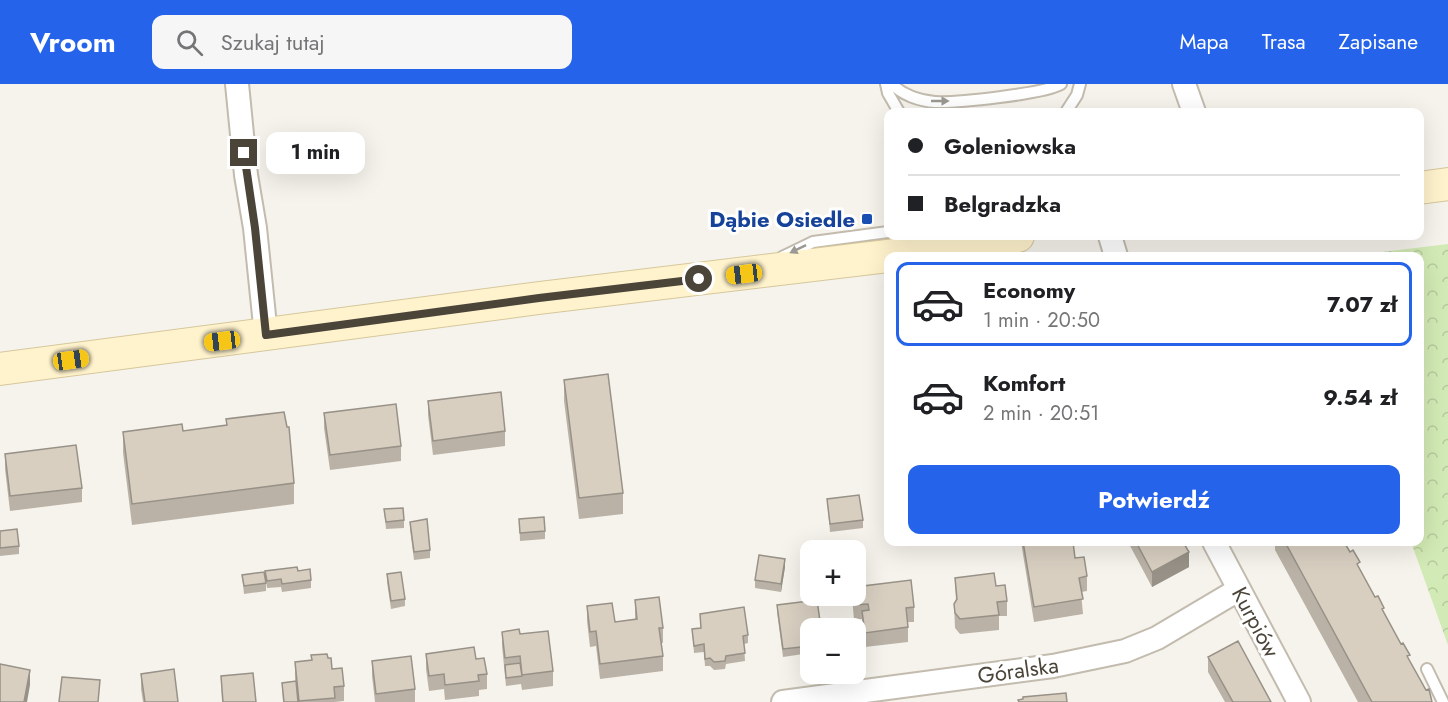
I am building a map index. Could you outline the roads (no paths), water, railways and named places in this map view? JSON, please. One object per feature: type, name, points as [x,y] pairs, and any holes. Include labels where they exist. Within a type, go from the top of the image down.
[{"type":"street","points":[[237,84],[266,335]]},
{"type":"street","points":[[1181,108],[1184,84]]},
{"type":"street","points":[[1184,84],[1193,108]]},
{"type":"street","points":[[1424,187],[1448,184]]},
{"type":"street","points":[[915,252],[989,240]]},
{"type":"street","points":[[0,369],[539,298],[884,256]]},
{"type":"street","name":"Kurpiów","points":[[1216,546],[1299,702]]},
{"type":"street","name":"Góralska","points":[[783,702],[1053,666],[1125,651],[1157,638],[1238,590]]},
{"type":"lane","points":[[886,84],[888,93],[897,108]]},
{"type":"lane","points":[[892,84],[907,94],[934,102],[1040,91],[1060,84]]},
{"type":"lane","points":[[1069,108],[1077,95],[1080,84]]},
{"type":"lane","points":[[744,274],[813,242],[884,233]]},
{"type":"lane","points":[[1426,669],[1443,702]]},
{"type":"place","name":"Dąbie Osiedle","points":[[867,219]]}]
